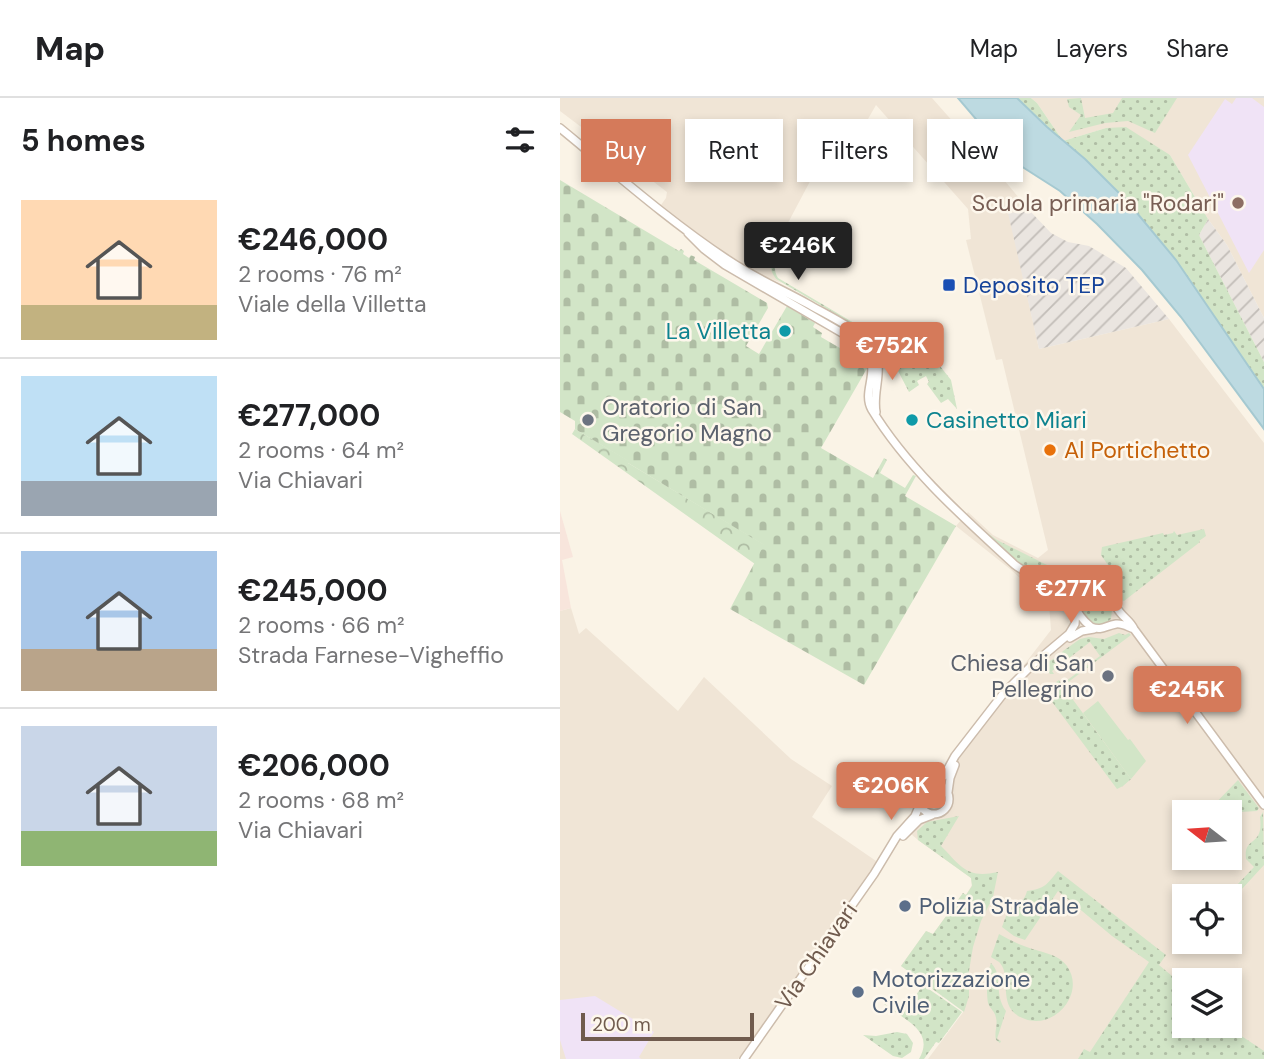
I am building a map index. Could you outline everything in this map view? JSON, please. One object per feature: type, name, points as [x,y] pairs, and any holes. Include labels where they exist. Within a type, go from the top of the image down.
[{"type":"street","points":[[560,128],[688,233],[731,262],[855,331],[867,342],[874,351],[879,368],[875,403],[877,416],[916,467],[1018,567],[1069,597],[1089,625],[1096,629]]},
{"type":"street","points":[[1050,585],[1067,590],[1090,585],[1099,586],[1106,591],[1264,805]]},
{"type":"street","points":[[1063,641],[1075,624],[1076,598],[1082,588]]},
{"type":"street","points":[[1109,626],[1116,618],[1116,607]]},
{"type":"street","points":[[962,748],[950,776],[948,805],[936,814],[923,810],[919,798],[923,789],[944,776],[954,758],[1003,694],[1031,666],[1063,641],[1082,631],[1122,624],[1134,629]]},
{"type":"street","points":[[932,784],[941,785],[948,792]]},
{"type":"street","name":"Via Chiavari","points":[[889,852],[897,836],[916,814],[919,798]]},
{"type":"street","name":"Via Chiavari","points":[[744,1059],[889,852],[917,822],[936,814]]},
{"type":"shaded area","points":[[560,98],[932,98],[951,119],[927,119],[927,163],[913,147],[913,119],[888,119],[876,105],[868,119],[797,119],[797,182],[810,182],[772,253],[770,265],[776,279],[782,283],[761,275],[697,235],[661,205],[667,192],[654,182],[671,182],[671,119],[581,119],[581,127],[560,111]]},
{"type":"shaded area","points":[[1031,98],[1264,98],[1264,318],[1227,245],[1208,219],[1170,155],[1106,128],[1063,141]]},
{"type":"shaded area","name":"Scuola primaria \"Rodari\"","points":[[1236,98],[1252,98],[1264,107],[1264,250],[1249,273],[1188,155],[1225,99],[1232,104]]},
{"type":"shaded area","points":[[944,182],[1006,182],[1030,211],[1009,213],[1039,349],[1169,319],[1264,443],[1264,1059],[928,1059],[964,1011],[901,966],[926,931],[933,934],[972,885],[971,878],[903,827],[915,809],[914,799],[923,782],[936,779],[1051,630],[1049,604],[956,526],[968,512],[993,535],[1038,558],[1048,550],[1002,359],[996,360],[966,240],[971,239],[968,209]]},
{"type":"shaded area","points":[[1030,211],[1051,233],[1068,242],[1089,246],[1126,268],[1169,319],[1039,349],[1008,213]]},
{"type":"shaded area","points":[[1208,219],[1227,245],[1264,318],[1264,362],[1199,235]]},
{"type":"shaded area","points":[[560,511],[573,557],[562,560],[571,608],[560,611]]},
{"type":"shaded area","points":[[571,608],[579,634],[586,628],[678,711],[704,677],[791,759],[832,786],[812,817],[879,863],[738,1059],[560,1059],[560,611]]},
{"type":"shaded area","points":[[595,996],[654,1032],[639,1057],[641,1059],[566,1059],[560,1040],[560,1000]]},
{"type":"green space","points":[[1017,98],[1031,98],[1037,103],[1062,140],[1047,127]]},
{"type":"green space","points":[[1081,98],[1085,118],[1113,113],[1122,98],[1177,98],[1155,133],[1128,121],[1105,123],[1069,132],[1081,115],[1069,107],[1067,99]]},
{"type":"green space","points":[[1126,127],[1170,155],[1208,219],[1199,235],[1264,362],[1264,389],[1176,260],[1127,202],[1085,159],[1063,141],[1106,128]]},
{"type":"green space","points":[[560,180],[679,251],[681,249],[689,258],[691,255],[695,257],[694,260],[767,303],[768,308],[746,346],[759,354],[787,306],[815,323],[813,327],[822,333],[821,337],[869,365],[821,448],[873,478],[884,458],[887,460],[880,473],[905,488],[913,475],[916,476],[905,496],[956,526],[864,685],[730,609],[764,545],[575,429],[575,421],[560,412]]},
{"type":"green space","points":[[781,235],[786,242],[775,264],[778,278],[871,333],[879,335],[884,331],[887,336],[873,336],[776,279],[770,262]]},
{"type":"green space","points":[[925,347],[951,380],[957,409],[948,399],[941,403],[927,384],[929,382],[926,376],[917,381],[919,385],[909,392],[897,369]]},
{"type":"green space","points":[[575,429],[765,545],[755,564],[572,434]]},
{"type":"green space","points":[[1204,529],[1206,536],[1200,542],[1124,601],[1118,600],[1109,587],[1112,571],[1101,555],[1102,547],[1174,531],[1177,535]]},
{"type":"green space","points":[[985,531],[997,540],[1049,566],[1043,577],[1023,566]]},
{"type":"green space","points":[[1093,589],[1102,594],[1112,609],[1111,619],[1106,623],[1093,622],[1080,606],[1083,594]]},
{"type":"green space","points":[[1119,633],[1131,635],[1063,686],[1131,779],[1117,789],[1044,691],[1059,680],[1062,684],[1100,656],[1090,642],[1052,671],[1054,674],[1050,674],[1046,663],[1080,639],[1104,639]]},
{"type":"green space","points":[[1098,701],[1146,761],[1131,779],[1083,713]]},
{"type":"green space","points":[[1238,780],[1259,808],[1257,811],[1242,812],[1242,800],[1219,800]]},
{"type":"green space","points":[[1263,812],[1264,865],[1242,889],[1242,884],[1238,884],[1254,867],[1246,859],[1246,852],[1259,833]]},
{"type":"green space","points":[[959,816],[941,846],[959,865],[971,872],[998,872],[993,897],[981,921],[973,947],[969,996],[964,1012],[901,966],[926,931],[933,934],[963,893],[966,895],[972,886],[971,878],[918,840],[917,831],[927,822]]},
{"type":"green space","points":[[1058,871],[1166,955],[1159,965],[1172,976],[1172,1038],[1242,1036],[1264,1051],[1264,1059],[1078,1059],[1084,1049],[1090,1052],[1149,962],[1112,936],[1058,891],[1025,940],[1002,927],[1009,912],[1022,901],[1027,891],[1045,885]]},
{"type":"green space","points":[[999,934],[1053,956],[1067,966],[1073,987],[1070,998],[1056,1014],[1036,1021],[1025,1019],[1010,1008],[1004,969],[1000,962],[991,957]]},
{"type":"green space","points":[[991,963],[997,973],[1000,998],[1006,1011],[997,1039],[1000,1043],[996,1040],[997,1023],[987,998]]},
{"type":"green space","points":[[923,985],[962,1012],[939,1043],[936,1042],[924,1059],[919,1059],[923,1049],[920,1033],[915,1026],[884,1004],[885,1002],[902,1015]]},
{"type":"green space","points":[[897,1032],[907,1034],[913,1043],[911,1052],[902,1058],[893,1056],[863,1035],[876,1036]]},
{"type":"water","points":[[958,98],[1017,98],[1127,201],[1176,260],[1264,389],[1264,429],[1181,317],[1142,270],[1060,191],[1023,167],[1023,119],[976,119]]},
{"type":"place","name":"Scuola primaria \"Rodari\"","points":[[1238,203]]},
{"type":"place","name":"Deposito TEP","points":[[949,285]]},
{"type":"place","name":"La Villetta","points":[[785,331]]},
{"type":"place","name":"Oratorio di San Gregorio Magno","points":[[588,420]]},
{"type":"place","name":"Casinetto Miari","points":[[912,420]]},
{"type":"place","name":"Al Portichetto","points":[[1050,450]]},
{"type":"place","name":"Chiesa di San Pellegrino","points":[[1108,676]]},
{"type":"place","name":"Polizia Stradale","points":[[905,906]]},
{"type":"place","name":"Motorizzazione Civile","points":[[858,992]]}]
